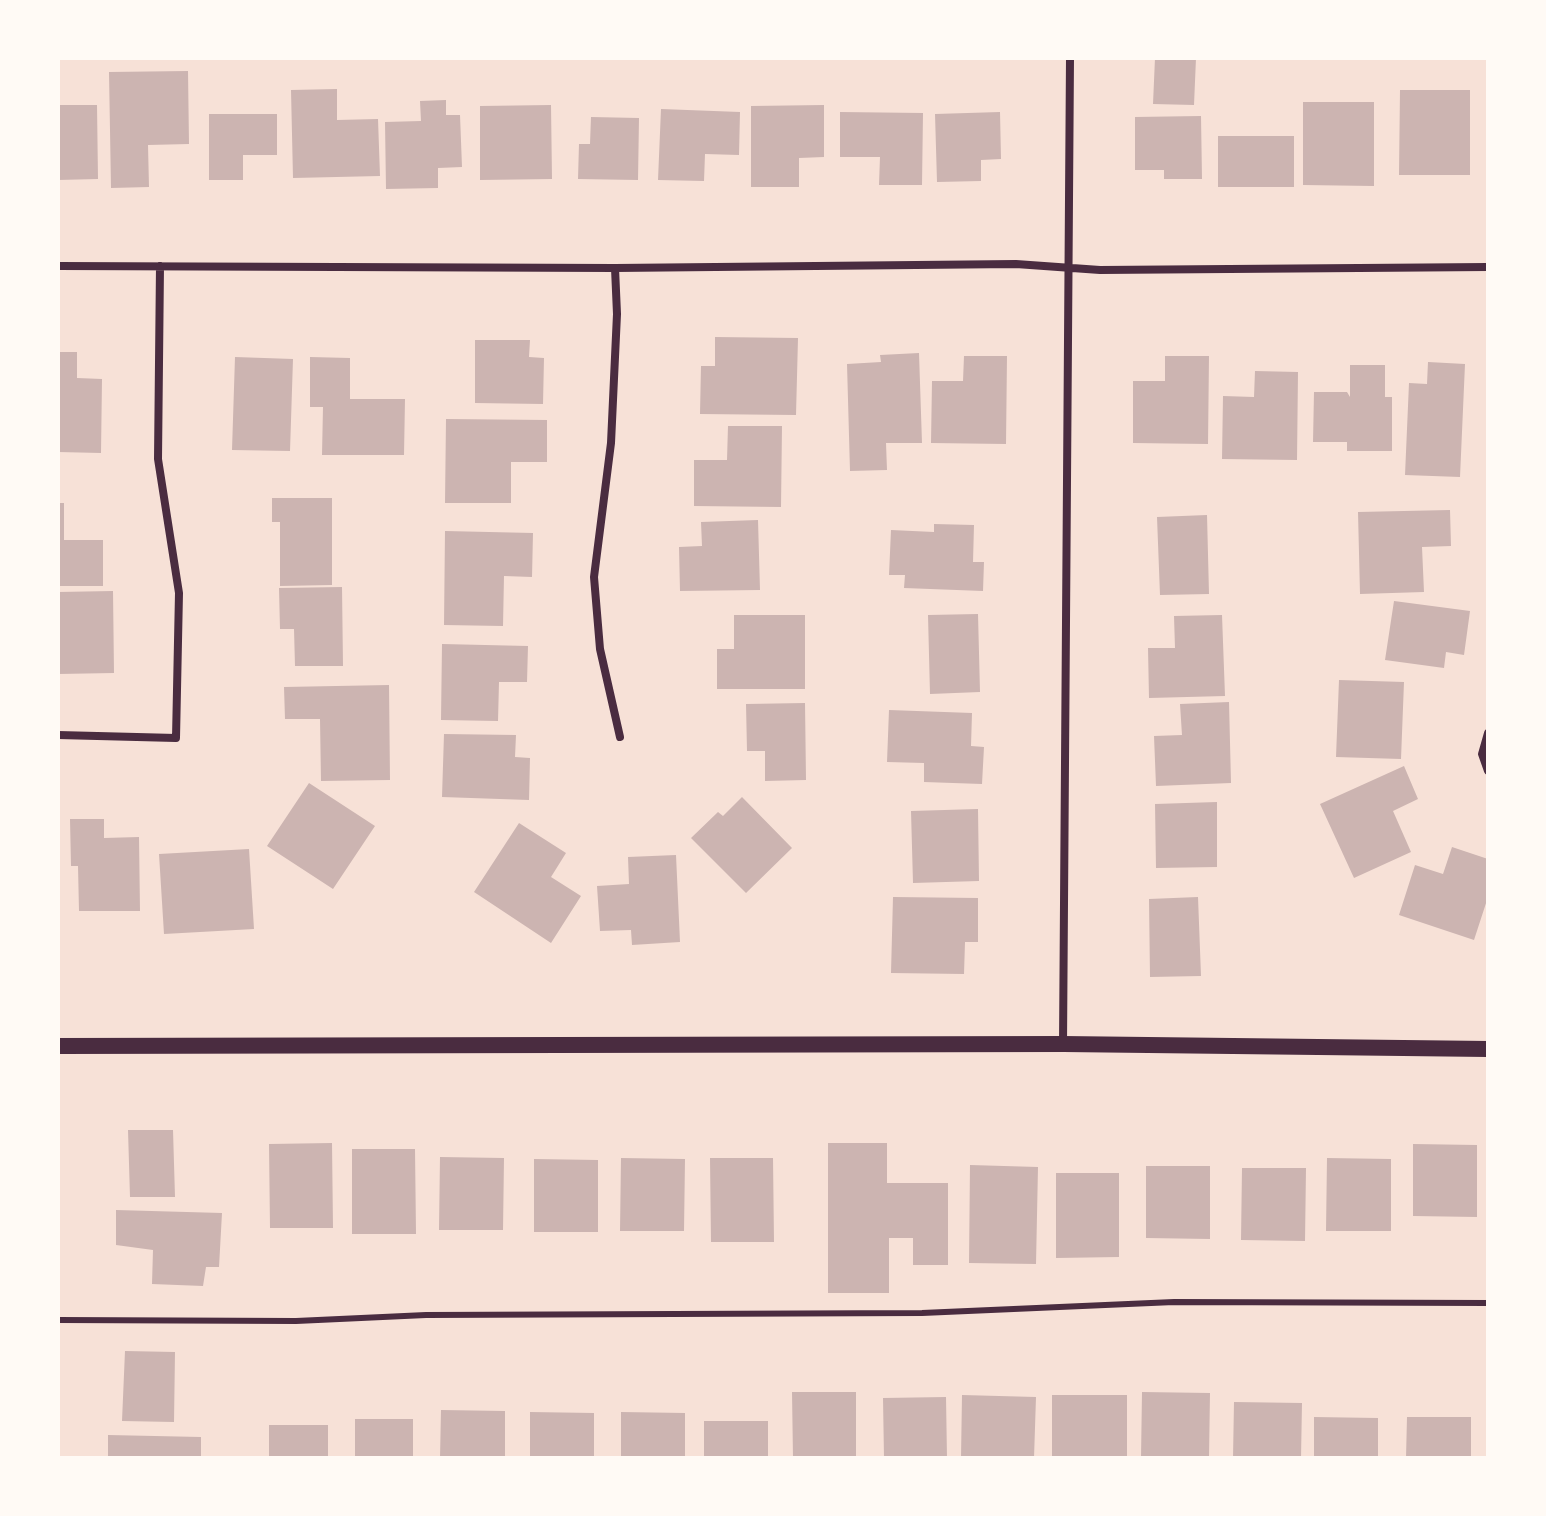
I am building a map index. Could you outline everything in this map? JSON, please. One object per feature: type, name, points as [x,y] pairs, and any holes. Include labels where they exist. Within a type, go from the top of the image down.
[{"type":"main road","points":[[58,1046],[1063,1044],[1488,1049]]},
{"type":"street","points":[[1063,1044],[1070,58]]},
{"type":"street","points":[[58,266],[1070,266],[1100,270],[1488,267]]},
{"type":"street","points":[[58,735],[176,738],[179,593],[158,459],[160,266]]},
{"type":"street","points":[[615,268],[617,314],[611,443],[594,577],[600,649],[620,737]]},
{"type":"street","points":[[1488,733],[1482,754],[1488,771]]},
{"type":"lane","points":[[58,1320],[296,1321],[441,1314],[922,1313],[1174,1302],[1488,1303]]},
{"type":"building","points":[[1155,58],[1196,58],[1194,105],[1153,104]]},
{"type":"building","points":[[188,71],[189,144],[148,145],[149,187],[111,188],[109,72]]},
{"type":"building","points":[[337,89],[337,120],[378,119],[380,176],[293,178],[291,90]]},
{"type":"building","points":[[1400,90],[1470,90],[1470,175],[1399,175]]},
{"type":"building","points":[[446,100],[446,115],[460,115],[462,167],[438,168],[438,188],[386,189],[385,122],[421,121],[420,101]]},
{"type":"building","points":[[1303,102],[1374,102],[1374,186],[1303,185]]},
{"type":"building","points":[[58,105],[97,105],[98,179],[58,180]]},
{"type":"building","points":[[551,105],[552,179],[480,180],[480,106]]},
{"type":"building","points":[[824,105],[824,157],[799,158],[799,187],[751,187],[751,106]]},
{"type":"building","points":[[661,109],[740,112],[739,155],[705,154],[704,181],[658,180]]},
{"type":"building","points":[[840,112],[923,113],[922,185],[879,185],[880,157],[840,157]]},
{"type":"building","points":[[1000,112],[1001,159],[981,160],[981,181],[937,182],[935,114]]},
{"type":"building","points":[[209,114],[277,114],[277,155],[243,155],[243,180],[209,180]]},
{"type":"building","points":[[1201,116],[1202,179],[1164,179],[1164,170],[1135,170],[1135,117]]},
{"type":"building","points":[[591,117],[639,118],[638,180],[578,179],[579,144],[590,144]]},
{"type":"building","points":[[1218,136],[1294,136],[1294,187],[1218,187]]},
{"type":"building","points":[[715,337],[798,338],[796,415],[700,414],[701,366],[715,366]]},
{"type":"building","points":[[475,340],[530,340],[529,357],[544,358],[543,404],[475,403]]},
{"type":"building","points":[[58,352],[77,352],[77,378],[102,379],[101,453],[58,452]]},
{"type":"building","points":[[919,353],[922,443],[886,443],[887,470],[850,471],[847,364],[881,362],[880,355]]},
{"type":"building","points":[[964,356],[1007,356],[1006,444],[931,443],[932,381],[963,381]]},
{"type":"building","points":[[1165,356],[1209,356],[1208,444],[1133,443],[1133,381],[1165,381]]},
{"type":"building","points":[[235,357],[293,359],[290,451],[232,450]]},
{"type":"building","points":[[310,357],[350,358],[350,399],[405,399],[404,455],[322,455],[323,407],[310,407]]},
{"type":"building","points":[[1428,362],[1465,364],[1460,477],[1405,475],[1409,383],[1427,384]]},
{"type":"building","points":[[1350,365],[1385,365],[1385,397],[1392,397],[1392,451],[1347,451],[1347,442],[1313,442],[1314,392],[1347,392],[1350,397]]},
{"type":"building","points":[[1255,371],[1298,372],[1297,460],[1222,459],[1223,396],[1254,397]]},
{"type":"building","points":[[446,419],[547,420],[547,462],[511,462],[511,503],[445,503]]},
{"type":"building","points":[[728,426],[782,426],[781,507],[694,506],[694,460],[727,460]]},
{"type":"building","points":[[272,498],[332,498],[332,585],[280,586],[280,522],[272,522]]},
{"type":"building","points":[[58,503],[64,503],[64,540],[103,540],[103,586],[58,586]]},
{"type":"building","points":[[1450,510],[1451,546],[1422,547],[1424,592],[1360,594],[1358,512]]},
{"type":"building","points":[[1207,515],[1209,594],[1160,595],[1157,517]]},
{"type":"building","points":[[758,520],[760,590],[680,591],[679,547],[702,546],[701,522]]},
{"type":"building","points":[[934,524],[974,525],[973,562],[984,562],[983,591],[904,588],[905,575],[889,575],[891,530],[934,532]]},
{"type":"building","points":[[445,531],[533,533],[532,577],[504,576],[503,626],[444,625]]},
{"type":"building","points":[[342,587],[343,666],[295,666],[294,629],[280,629],[279,588]]},
{"type":"building","points":[[113,591],[114,673],[58,674],[58,592]]},
{"type":"building","points":[[1394,601],[1470,611],[1464,655],[1446,652],[1444,668],[1385,660]]},
{"type":"building","points":[[978,614],[980,692],[930,694],[928,615]]},
{"type":"building","points":[[734,615],[805,615],[805,689],[717,689],[717,649],[734,649]]},
{"type":"building","points":[[1222,615],[1225,696],[1149,698],[1148,648],[1175,648],[1174,616]]},
{"type":"building","points":[[442,644],[528,646],[527,682],[499,682],[498,721],[441,720]]},
{"type":"building","points":[[1339,680],[1404,682],[1401,759],[1336,757]]},
{"type":"building","points":[[389,685],[390,780],[321,781],[320,719],[285,719],[284,687]]},
{"type":"building","points":[[1229,702],[1231,783],[1156,786],[1154,736],[1182,735],[1180,704]]},
{"type":"building","points":[[805,703],[806,780],[765,781],[765,751],[747,751],[746,704]]},
{"type":"building","points":[[889,710],[972,713],[971,746],[984,747],[982,784],[924,782],[924,763],[887,762]]},
{"type":"building","points":[[444,734],[516,735],[515,757],[530,758],[529,800],[442,797]]},
{"type":"building","points":[[1404,766],[1418,799],[1393,811],[1411,852],[1354,878],[1320,804]]},
{"type":"building","points":[[309,783],[375,826],[333,889],[267,846]]},
{"type":"building","points":[[742,797],[792,848],[746,893],[691,838],[718,812],[723,816]]},
{"type":"building","points":[[1217,802],[1217,867],[1156,868],[1155,804]]},
{"type":"building","points":[[978,809],[979,881],[913,883],[911,811]]},
{"type":"building","points":[[70,819],[104,819],[104,838],[139,837],[140,911],[79,911],[78,866],[71,866]]},
{"type":"building","points":[[519,823],[566,853],[551,877],[581,896],[551,943],[474,892]]},
{"type":"building","points":[[1452,847],[1488,859],[1488,897],[1474,940],[1399,915],[1415,865],[1443,874]]},
{"type":"building","points":[[249,849],[254,929],[164,934],[159,854]]},
{"type":"building","points":[[676,855],[680,942],[632,945],[631,930],[600,931],[597,886],[629,884],[628,857]]},
{"type":"building","points":[[893,897],[978,898],[978,942],[965,942],[964,974],[891,973]]},
{"type":"building","points":[[1198,897],[1201,976],[1150,977],[1149,899]]},
{"type":"building","points":[[128,1130],[173,1130],[175,1197],[130,1197]]},
{"type":"building","points":[[332,1143],[333,1228],[270,1228],[269,1144]]},
{"type":"building","points":[[828,1143],[887,1143],[887,1183],[948,1183],[948,1265],[913,1265],[913,1238],[889,1238],[889,1293],[828,1293]]},
{"type":"building","points":[[1413,1144],[1477,1145],[1477,1217],[1413,1216]]},
{"type":"building","points":[[352,1149],[415,1149],[416,1234],[352,1234]]},
{"type":"building","points":[[440,1157],[504,1158],[503,1230],[439,1230]]},
{"type":"building","points":[[621,1158],[685,1159],[684,1231],[620,1231]]},
{"type":"building","points":[[710,1158],[773,1158],[774,1242],[711,1242]]},
{"type":"building","points":[[1327,1158],[1391,1159],[1391,1231],[1326,1231]]},
{"type":"building","points":[[534,1159],[598,1160],[598,1232],[534,1232]]},
{"type":"building","points":[[970,1165],[1038,1167],[1036,1264],[969,1263]]},
{"type":"building","points":[[1146,1166],[1210,1166],[1210,1239],[1146,1238]]},
{"type":"building","points":[[1242,1168],[1306,1168],[1305,1241],[1241,1240]]},
{"type":"building","points":[[1056,1173],[1119,1173],[1119,1257],[1056,1258]]},
{"type":"building","points":[[116,1210],[222,1213],[219,1267],[206,1267],[203,1286],[152,1284],[153,1250],[116,1245]]},
{"type":"building","points":[[125,1351],[175,1352],[174,1422],[122,1421]]},
{"type":"building","points":[[792,1392],[856,1392],[856,1458],[793,1458]]},
{"type":"building","points":[[1142,1392],[1210,1393],[1209,1458],[1141,1458]]},
{"type":"building","points":[[962,1395],[1036,1397],[1034,1458],[961,1458]]},
{"type":"building","points":[[1052,1395],[1127,1395],[1127,1458],[1052,1458]]},
{"type":"building","points":[[946,1397],[947,1458],[884,1458],[883,1398]]},
{"type":"building","points":[[1234,1402],[1302,1403],[1301,1458],[1233,1458]]},
{"type":"building","points":[[441,1410],[505,1411],[505,1458],[440,1458]]},
{"type":"building","points":[[530,1412],[594,1413],[594,1458],[530,1458]]},
{"type":"building","points":[[621,1412],[685,1413],[685,1458],[621,1458]]},
{"type":"building","points":[[1314,1417],[1378,1418],[1378,1458],[1314,1458]]},
{"type":"building","points":[[1407,1417],[1471,1417],[1471,1458],[1406,1458]]},
{"type":"building","points":[[355,1419],[413,1419],[413,1458],[355,1458]]},
{"type":"building","points":[[704,1421],[768,1421],[768,1458],[704,1458]]},
{"type":"building","points":[[269,1425],[328,1425],[328,1458],[269,1458]]},
{"type":"building","points":[[108,1435],[201,1437],[201,1458],[108,1458]]}]
